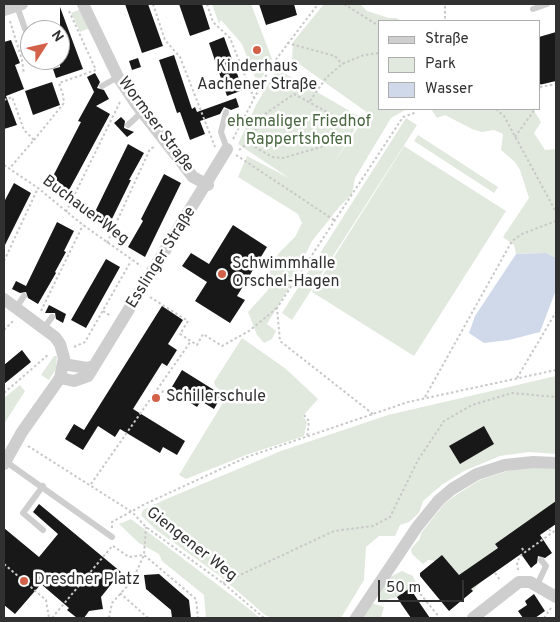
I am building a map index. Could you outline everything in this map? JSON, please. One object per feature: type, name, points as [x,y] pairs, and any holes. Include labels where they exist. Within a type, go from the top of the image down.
[{"type":"street","name":"Wormser Straße","points":[[83,4],[118,77],[130,95],[194,177],[208,185]]},
{"type":"street","points":[[4,10],[20,5]]},
{"type":"street","name":"Esslinger Straße","points":[[60,378],[82,380],[88,376],[208,185],[227,149]]},
{"type":"street","points":[[4,299],[16,308],[48,322],[60,344],[63,364],[60,378],[22,432],[5,462]]},
{"type":"street","points":[[63,364],[87,368],[94,366]]},
{"type":"street","points":[[356,618],[417,527],[439,500],[452,489],[477,474],[505,465],[532,462],[556,463]]},
{"type":"street","points":[[473,618],[519,582],[524,581],[537,585],[554,601]]},
{"type":"lane","points":[[533,9],[547,4]]},
{"type":"lane","points":[[20,5],[23,20]]},
{"type":"lane","points":[[102,86],[118,77]]},
{"type":"lane","points":[[128,125],[142,112]]},
{"type":"lane","points":[[226,112],[221,132],[227,149]]},
{"type":"lane","points":[[16,308],[24,296]]},
{"type":"lane","points":[[5,462],[43,486],[112,537]]},
{"type":"lane","points":[[43,486],[22,513],[43,530]]},
{"type":"lane","points":[[537,585],[546,566],[541,560]]},
{"type":"path","points":[[153,4],[165,40],[180,57],[221,162]]},
{"type":"path","points":[[207,4],[213,22],[230,38],[254,98]]},
{"type":"path","points":[[227,149],[271,66],[318,4]]},
{"type":"path","points":[[344,4],[378,25]]},
{"type":"path","points":[[445,6],[446,20]]},
{"type":"path","points":[[9,168],[64,103],[64,95],[59,83],[96,70],[69,11]]},
{"type":"path","points":[[13,31],[22,60],[24,74]]},
{"type":"path","points":[[287,43],[335,56],[342,64]]},
{"type":"path","points":[[310,101],[326,78],[342,64],[364,55],[378,53]]},
{"type":"path","points":[[540,87],[556,84]]},
{"type":"path","points":[[248,143],[276,159],[321,147],[330,138],[340,119],[294,94],[265,114],[248,143],[233,154],[335,220]]},
{"type":"path","points":[[66,212],[118,104],[130,95]]},
{"type":"path","points":[[4,100],[12,98],[24,130],[34,140]]},
{"type":"path","points":[[497,110],[504,116],[556,212]]},
{"type":"path","points":[[515,137],[534,110]]},
{"type":"path","points":[[150,297],[188,321],[180,334],[197,345],[203,334],[222,346],[248,331],[277,308],[404,117],[417,112]]},
{"type":"path","points":[[107,243],[150,149],[164,140]]},
{"type":"path","name":"Buchauer Weg","points":[[4,165],[38,188],[83,226],[132,260],[153,272]]},
{"type":"path","points":[[4,261],[38,188]]},
{"type":"path","points":[[424,398],[512,241],[522,234],[556,221]]},
{"type":"path","points":[[38,316],[83,226]]},
{"type":"path","points":[[69,348],[85,342],[132,260]]},
{"type":"path","points":[[277,308],[280,341],[373,414]]},
{"type":"path","points":[[103,311],[109,314]]},
{"type":"path","points":[[517,378],[556,312]]},
{"type":"path","points":[[24,443],[91,484],[191,341]]},
{"type":"path","points":[[4,393],[50,354]]},
{"type":"path","points":[[51,618],[113,546],[112,522],[132,512],[247,457],[373,414],[424,398],[556,370]]},
{"type":"path","points":[[152,396],[158,400],[163,391],[168,394]]},
{"type":"path","points":[[223,583],[334,531],[373,526],[390,517],[418,460],[444,421],[472,405],[512,393],[556,398]]},
{"type":"path","points":[[304,414],[309,421],[307,438]]},
{"type":"path","name":"Giengener Weg","points":[[91,484],[132,512],[146,527],[223,583],[264,618]]},
{"type":"path","points":[[109,618],[112,603],[132,581],[144,556],[146,527]]},
{"type":"path","points":[[549,529],[552,533]]},
{"type":"path","points":[[519,582],[517,562],[524,552],[556,530]]},
{"type":"path","points":[[113,546],[129,557],[144,556],[196,600],[198,618]]},
{"type":"path","points":[[522,548],[524,552]]},
{"type":"path","points":[[4,564],[46,600],[51,618]]},
{"type":"path","points":[[417,590],[440,618]]},
{"type":"path","points":[[120,593],[148,618]]},
{"type":"path","points":[[544,618],[554,601]]},
{"type":"green space","points":[[212,4],[251,4],[272,59],[258,85],[242,44],[221,20],[219,24]]},
{"type":"green space","name":"ehemaliger Friedhof Rappertshofen","points":[[324,4],[360,4],[367,11],[400,20],[378,20],[378,110],[405,110],[391,118],[355,178],[352,194],[312,241],[290,286],[267,324],[276,331],[272,339],[264,343],[257,335],[248,312],[268,290],[270,267],[279,253],[295,237],[302,223],[298,214],[238,177],[247,156],[289,178],[238,144],[256,105],[277,69],[362,118],[335,161],[368,113],[292,59],[293,42]]},
{"type":"green space","points":[[81,9],[90,28],[80,32],[71,13]]},
{"type":"green space","points":[[432,110],[534,110],[541,122],[534,133],[545,150],[556,149],[556,258],[546,253],[516,254],[514,245],[503,237],[529,198],[520,170],[515,162],[501,150],[503,134],[494,130],[482,132],[472,129],[445,115],[437,118]]},
{"type":"green space","points":[[406,118],[417,125],[292,320],[282,313]]},
{"type":"green space","points":[[418,135],[498,187],[494,193],[414,141]]},
{"type":"green space","points":[[404,146],[506,211],[414,356],[312,292]]},
{"type":"green space","points":[[242,338],[286,369],[318,399],[303,416],[307,422],[304,436],[246,455],[186,479],[179,475],[227,396],[215,386],[214,382]]},
{"type":"green space","points":[[54,356],[57,356],[56,369],[49,380],[41,375]]},
{"type":"green space","points":[[556,376],[556,454],[529,452],[500,456],[464,471],[443,484],[423,501],[419,513],[409,522],[400,525],[395,536],[379,536],[366,547],[364,580],[341,618],[272,618],[265,615],[220,576],[155,529],[141,515],[143,510],[164,500],[281,451],[388,415]]},
{"type":"green space","points":[[20,385],[25,391],[4,424],[4,398]]},
{"type":"green space","points":[[532,467],[556,469],[556,505],[554,503],[495,544],[498,548],[470,568],[480,583],[473,591],[442,555],[435,561],[428,560],[423,564],[412,554],[411,549],[419,540],[422,532],[444,504],[456,495],[480,480],[507,471]]},
{"type":"green space","points":[[131,519],[260,618],[206,618],[204,595],[162,561],[159,554],[139,543],[119,524]]},
{"type":"green space","points":[[402,571],[413,576],[417,585],[410,587],[397,597],[382,601],[377,593],[382,584],[388,583],[390,577]]},
{"type":"green space","points":[[372,603],[384,607],[381,618],[363,618]]},
{"type":"water","points":[[546,253],[556,258],[556,290],[540,332],[509,340],[484,343],[469,333],[475,316],[516,254]]},
{"type":"building","points":[[125,4],[148,4],[163,46],[142,53]]},
{"type":"building","points":[[179,4],[202,4],[210,29],[190,36]]},
{"type":"building","points":[[259,4],[294,4],[297,15],[266,25]]},
{"type":"building","points":[[60,7],[65,20],[60,20]]},
{"type":"building","points":[[556,32],[556,81],[540,85],[540,37]]},
{"type":"building","points":[[70,34],[83,69],[56,78],[53,70],[70,70]]},
{"type":"building","points":[[224,37],[243,90],[227,96],[209,43]]},
{"type":"building","points":[[11,40],[20,63],[15,65],[24,89],[6,96],[17,125],[4,129],[4,42]]},
{"type":"building","points":[[174,55],[192,109],[195,107],[197,112],[236,98],[239,107],[231,110],[224,107],[220,114],[200,121],[205,134],[190,140],[180,112],[177,113],[159,60]]},
{"type":"building","points":[[138,58],[141,67],[132,70],[129,61]]},
{"type":"building","points":[[95,73],[100,82],[97,88],[104,90],[109,99],[96,106],[110,114],[68,192],[50,182],[81,122],[78,121],[94,92],[87,77]]},
{"type":"building","points":[[52,82],[60,105],[33,115],[25,91]]},
{"type":"building","points":[[121,117],[125,121],[124,128],[134,132],[127,137],[114,123]]},
{"type":"building","points":[[128,144],[144,153],[129,180],[131,180],[108,227],[92,218]]},
{"type":"building","points":[[164,174],[181,183],[145,257],[128,247],[143,221],[141,219]]},
{"type":"building","points":[[14,183],[31,193],[4,247],[4,202]]},
{"type":"building","points":[[57,222],[74,231],[56,273],[38,304],[28,298],[26,292],[20,293],[12,289],[16,281],[26,286]]},
{"type":"building","name":"Schwimmhalle Orschel-Hagen","points":[[233,225],[267,247],[237,296],[245,300],[230,323],[195,301],[207,282],[182,266],[191,253],[209,264]]},
{"type":"building","points":[[106,259],[120,267],[86,328],[71,320]]},
{"type":"building","points":[[49,305],[66,314],[63,323],[56,319],[55,313],[45,313]]},
{"type":"building","points":[[162,306],[183,320],[168,344],[177,350],[167,366],[162,363],[133,409],[185,441],[177,455],[163,447],[160,453],[120,429],[115,437],[98,426],[83,450],[65,439],[74,424],[84,430]]},
{"type":"building","points":[[22,350],[31,362],[4,384],[4,365]]},
{"type":"building","points":[[182,370],[222,395],[214,409],[201,401],[197,407],[170,390]]},
{"type":"building","points":[[484,426],[494,444],[460,464],[449,446]]},
{"type":"building","points":[[556,501],[556,524],[540,535],[552,553],[545,558],[538,556],[537,563],[531,568],[521,554],[471,589],[473,591],[449,611],[420,576],[420,573],[442,555],[459,575],[498,548],[495,544]]},
{"type":"building","points":[[39,504],[121,572],[101,597],[103,609],[89,611],[84,618],[77,618],[67,610],[69,608],[41,584],[15,614],[4,605],[4,528],[39,557],[58,534],[33,512]]},
{"type":"building","points":[[159,574],[189,600],[191,618],[172,618],[171,610],[146,589],[144,575]]},
{"type":"building","points":[[410,588],[430,618],[411,618],[402,605],[397,597]]},
{"type":"building","points":[[534,594],[545,611],[535,618],[523,618],[518,611],[527,605],[525,601]]},
{"type":"place","name":"Kinderhaus Aachener Straße","points":[[257,50]]},
{"type":"place","name":"Schwimmhalle Orschel-Hagen","points":[[222,274]]},
{"type":"place","name":"Schillerschule","points":[[156,398]]},
{"type":"place","name":"Dresdner Platz","points":[[24,581]]}]
